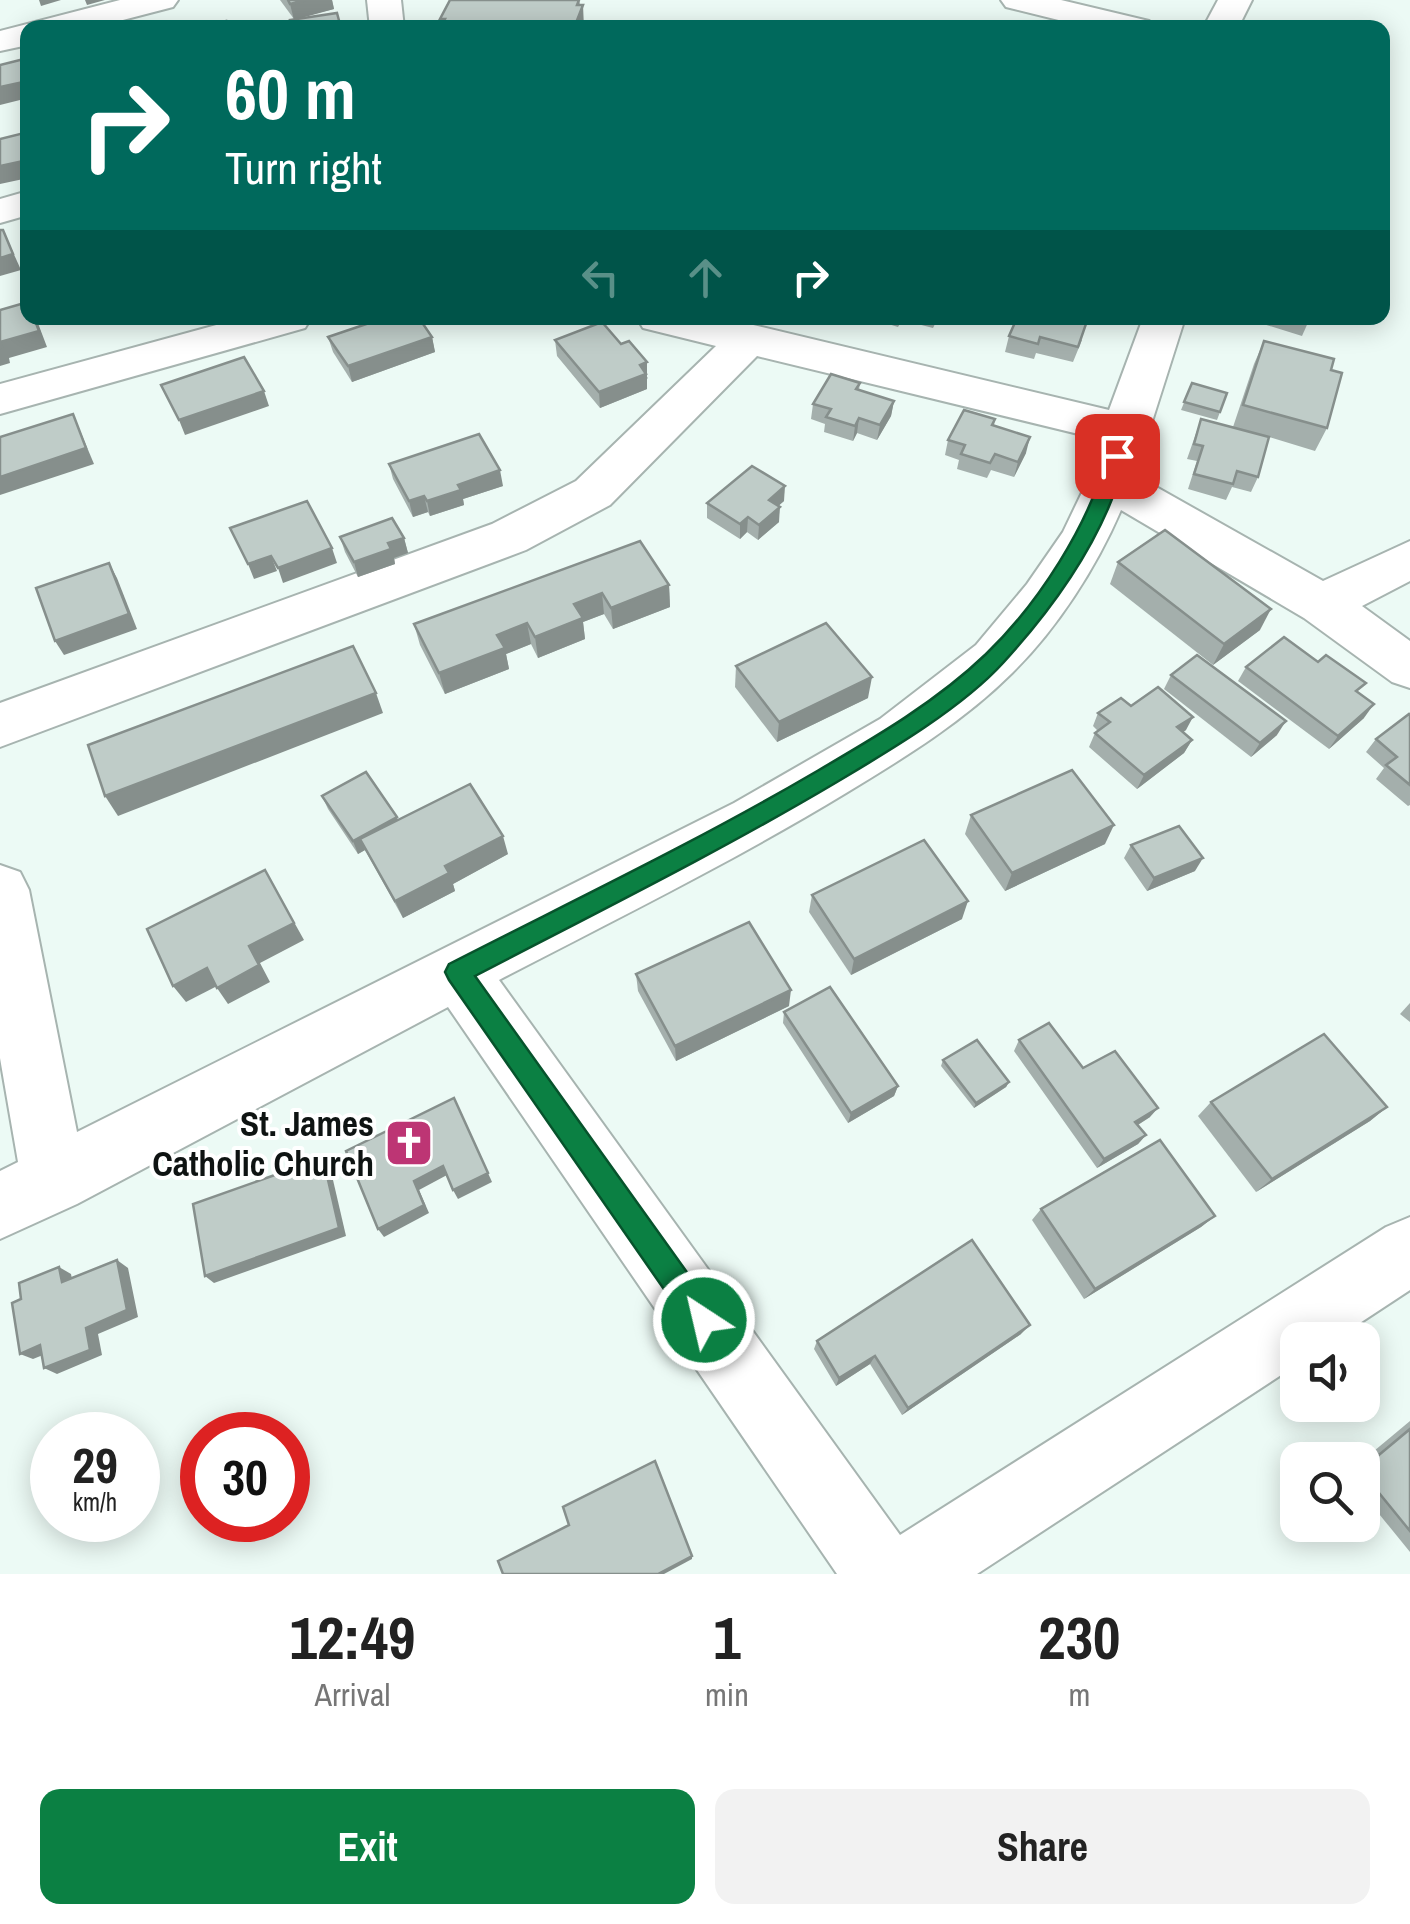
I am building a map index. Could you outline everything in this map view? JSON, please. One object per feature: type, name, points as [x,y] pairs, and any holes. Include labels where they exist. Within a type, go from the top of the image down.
[{"type":"street","points":[[81,20],[161,0]]},
{"type":"street","points":[[1018,0],[1102,20]]},
{"type":"street","points":[[0,399],[265,325]]},
{"type":"street","points":[[690,325],[749,338],[1117,456],[1410,668]]},
{"type":"street","points":[[0,1206],[754,820],[899,734],[994,659],[1084,539],[1162,325]]},
{"type":"street","points":[[0,725],[509,537],[549,518],[593,493],[749,338]]},
{"type":"street","points":[[1322,604],[1410,559]]},
{"type":"street","points":[[0,890],[54,1181]]},
{"type":"street","points":[[458,972],[882,1574]]},
{"type":"street","points":[[910,1574],[1410,1251]]},
{"type":"building","points":[[450,0],[579,0],[577,5],[583,5],[577,20],[440,19]]},
{"type":"building","points":[[337,13],[339,20],[290,20]]},
{"type":"building","points":[[20,60],[20,83],[0,87],[0,65]]},
{"type":"building","points":[[20,134],[20,162],[0,166],[0,139]]},
{"type":"building","points":[[0,230],[13,254],[0,258]]},
{"type":"building","points":[[20,304],[20,325],[37,325],[39,331],[0,342],[0,310]]},
{"type":"building","points":[[363,325],[424,325],[432,337],[348,366],[328,337]]},
{"type":"building","points":[[594,325],[605,325],[621,344],[629,341],[647,362],[640,365],[646,374],[599,392],[555,340]]},
{"type":"building","points":[[1014,325],[1086,325],[1078,347],[1040,337],[1038,344],[1009,336]]},
{"type":"building","points":[[1264,341],[1334,359],[1331,370],[1342,373],[1327,428],[1243,405]]},
{"type":"building","points":[[244,357],[264,391],[179,420],[161,385]]},
{"type":"building","points":[[831,374],[860,383],[856,389],[894,401],[880,425],[859,418],[855,426],[826,417],[831,409],[813,404]]},
{"type":"building","points":[[1192,383],[1227,393],[1220,412],[1184,402]]},
{"type":"building","points":[[964,410],[995,419],[992,425],[1030,437],[1018,462],[995,454],[990,463],[961,454],[965,445],[948,440]]},
{"type":"building","points":[[73,414],[86,448],[0,477],[0,437]]},
{"type":"building","points":[[1201,419],[1269,437],[1258,477],[1237,471],[1233,484],[1194,474],[1203,446],[1194,444]]},
{"type":"building","points":[[479,434],[500,470],[458,485],[461,490],[427,501],[424,496],[409,501],[389,464]]},
{"type":"building","points":[[752,466],[785,486],[769,500],[780,507],[759,525],[748,517],[740,524],[707,503]]},
{"type":"building","points":[[307,501],[332,548],[278,568],[271,556],[248,564],[230,528]]},
{"type":"building","points":[[392,518],[404,538],[388,543],[391,549],[354,562],[340,537]]},
{"type":"building","points":[[1165,530],[1271,609],[1224,644],[1118,562]]},
{"type":"building","points":[[640,541],[669,585],[611,608],[602,593],[574,604],[583,618],[535,637],[527,623],[497,635],[505,648],[439,673],[414,624]]},
{"type":"building","points":[[109,563],[129,614],[55,641],[36,588]]},
{"type":"building","points":[[826,623],[872,677],[779,722],[736,666]]},
{"type":"building","points":[[1284,637],[1318,662],[1326,655],[1366,683],[1356,691],[1374,704],[1338,736],[1246,667]]},
{"type":"building","points":[[353,646],[376,693],[105,796],[88,745]]},
{"type":"building","points":[[1197,655],[1286,721],[1260,743],[1171,675]]},
{"type":"building","points":[[1158,687],[1193,717],[1177,727],[1192,740],[1144,775],[1095,733],[1110,722],[1098,713],[1121,698],[1131,706]]},
{"type":"building","points":[[1409,714],[1410,785],[1386,765],[1397,757],[1376,739]]},
{"type":"building","points":[[1072,770],[1114,825],[1012,873],[971,815]]},
{"type":"building","points":[[366,772],[397,817],[353,841],[322,796]]},
{"type":"building","points":[[470,784],[503,836],[445,866],[449,873],[395,901],[360,839]]},
{"type":"building","points":[[1179,826],[1203,858],[1154,878],[1131,845]]},
{"type":"building","points":[[924,840],[968,901],[854,959],[812,895]]},
{"type":"building","points":[[265,870],[294,923],[249,946],[259,965],[217,988],[207,968],[173,986],[147,929]]},
{"type":"building","points":[[749,922],[791,990],[675,1046],[636,974]]},
{"type":"building","points":[[830,987],[898,1086],[851,1113],[784,1012]]},
{"type":"building","points":[[1049,1023],[1083,1068],[1115,1051],[1158,1108],[1135,1122],[1146,1135],[1104,1159],[1019,1040]]},
{"type":"building","points":[[1324,1034],[1387,1107],[1272,1179],[1211,1102]]},
{"type":"building","points":[[977,1040],[1009,1082],[976,1103],[943,1060]]},
{"type":"building","points":[[454,1098],[488,1173],[453,1190],[443,1166],[414,1181],[424,1205],[378,1229],[346,1151]]},
{"type":"building","points":[[1160,1140],[1215,1216],[1095,1289],[1041,1209]]},
{"type":"building","points":[[323,1158],[339,1228],[205,1276],[193,1204]]},
{"type":"building","points":[[972,1240],[1030,1325],[908,1408],[875,1356],[839,1378],[817,1341]]},
{"type":"building","points":[[117,1260],[127,1310],[86,1328],[90,1350],[44,1368],[40,1345],[20,1354],[12,1303],[21,1299],[19,1283],[59,1267],[62,1282]]},
{"type":"building","points":[[1410,1429],[1410,1531],[1380,1494],[1380,1454]]},
{"type":"building","points":[[655,1461],[692,1556],[658,1574],[503,1574],[498,1561],[569,1525],[563,1507]]},
{"type":"place","name":"St. James Catholic Church","points":[[409,1143]]},
{"type":"route","points":[[704,1320],[458,972],[754,820],[899,734],[994,659],[1044,597],[1084,539],[1110,482],[1117,456]]}]
